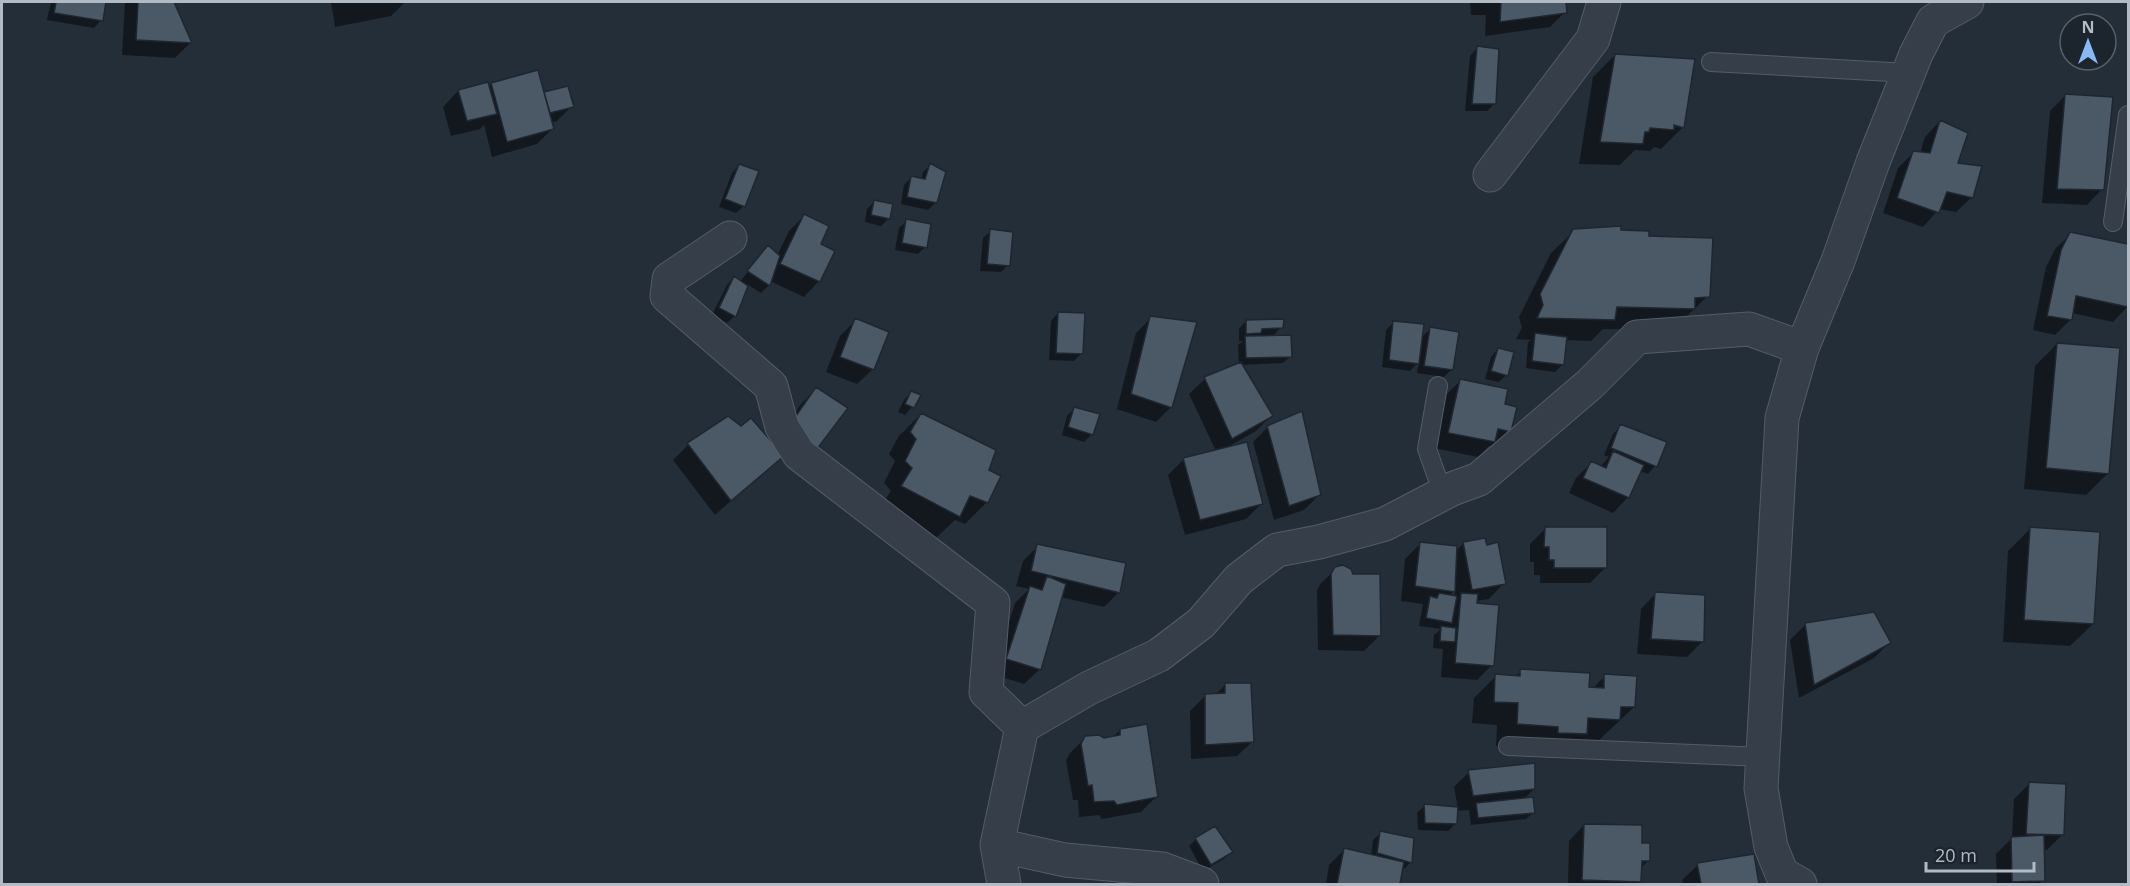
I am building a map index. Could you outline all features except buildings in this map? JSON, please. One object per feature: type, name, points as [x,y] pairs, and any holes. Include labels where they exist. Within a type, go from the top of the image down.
[{"type":"street","points":[[1490,175],[1593,39],[1604,2]]},
{"type":"street","points":[[1787,881],[1771,847],[1761,788],[1782,418],[1802,348],[1838,261],[1931,11],[1967,2]]},
{"type":"street","points":[[730,238],[669,279],[668,296],[771,386],[782,427],[799,454],[993,603],[986,692],[1022,727]]},
{"type":"street","points":[[1004,885],[997,845],[1022,727],[1089,688],[1160,655],[1201,623],[1239,579],[1277,550],[1319,542],[1385,524],[1443,494],[1479,479],[1590,384],[1637,337],[1749,329],[1802,348]]},
{"type":"street","points":[[997,845],[1065,860],[1162,869],[1202,885]]},
{"type":"lane","points":[[1711,62],[1909,73]]},
{"type":"lane","points":[[2113,222],[2128,116]]},
{"type":"lane","points":[[1438,386],[1427,449],[1443,494]]},
{"type":"lane","points":[[1508,746],[1763,757]]}]
